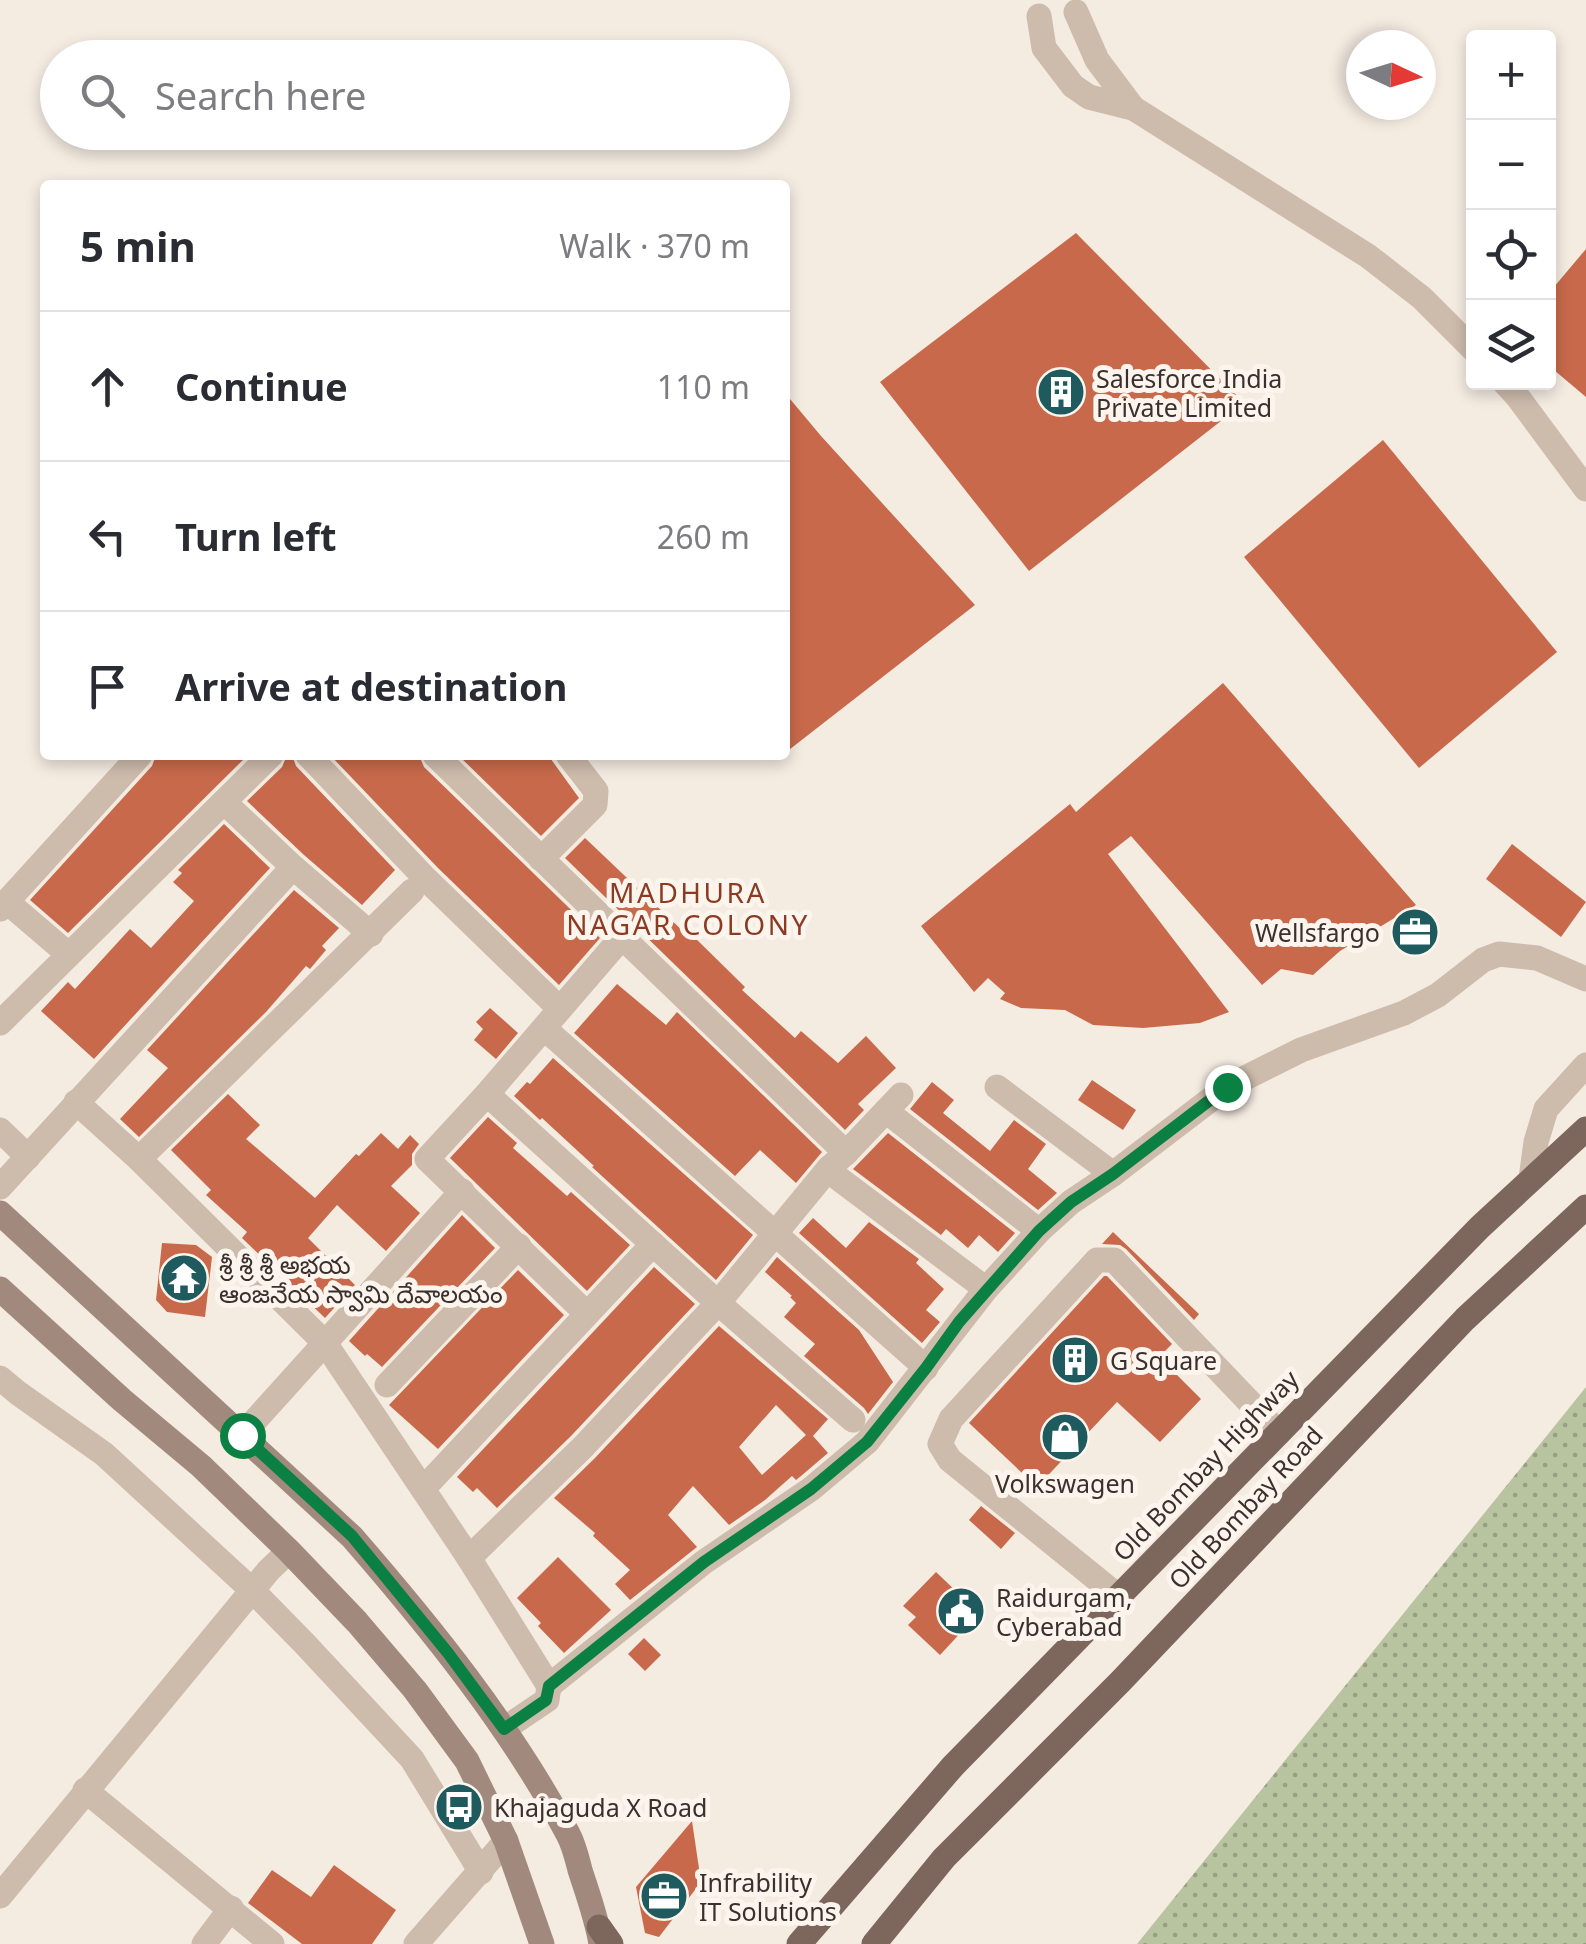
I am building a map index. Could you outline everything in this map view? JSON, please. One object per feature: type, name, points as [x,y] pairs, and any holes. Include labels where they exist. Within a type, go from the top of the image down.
[{"type":"main road","name":"Old Bombay Highway","points":[[799,1944],[952,1766],[1480,1227],[1586,1128]]},
{"type":"main road","name":"Old Bombay Road","points":[[874,1944],[944,1858],[1120,1682],[1464,1319],[1586,1206]]},
{"type":"main road","points":[[0,1214],[352,1536],[448,1653],[504,1729],[570,1838],[604,1938]]},
{"type":"main road","points":[[0,1290],[201,1466],[290,1551],[415,1690],[466,1761],[506,1841],[542,1944]]},
{"type":"street","points":[[1035,8],[1054,22],[1070,18],[1078,6]]},
{"type":"street","points":[[1078,6],[1097,60],[1133,108]]},
{"type":"street","points":[[1035,8],[1044,48],[1074,86],[1089,98],[1133,108],[1368,256],[1422,298],[1466,342]]},
{"type":"street","points":[[1510,390],[1586,489]]},
{"type":"street","points":[[68,954],[3,905],[135,760]]},
{"type":"street","points":[[0,1023],[265,760]]},
{"type":"street","points":[[313,760],[552,1018],[776,1233],[926,1368]]},
{"type":"street","points":[[440,760],[622,937],[837,1160],[838,1178],[986,1289]]},
{"type":"street","points":[[541,859],[594,805],[596,791],[572,760]]},
{"type":"street","points":[[224,802],[370,934]]},
{"type":"street","points":[[0,1187],[293,866]]},
{"type":"street","points":[[139,1159],[412,891]]},
{"type":"street","points":[[588,1314],[427,1159],[622,937]]},
{"type":"street","points":[[504,1729],[546,1700],[549,1686],[704,1562],[811,1489],[867,1442],[959,1322],[1039,1231],[1071,1202],[1227,1087],[1301,1050],[1404,1012],[1438,994],[1482,960],[1499,954],[1537,958],[1586,979]]},
{"type":"street","points":[[1532,1179],[1536,1142],[1546,1108],[1586,1065]]},
{"type":"street","points":[[997,1088],[1113,1174]]},
{"type":"street","points":[[487,1094],[853,1420]]},
{"type":"street","points":[[76,1102],[325,1342],[470,1558],[549,1686]]},
{"type":"street","points":[[470,1558],[718,1303],[837,1160],[894,1103],[1039,1231]]},
{"type":"street","points":[[0,1130],[28,1157]]},
{"type":"street","points":[[242,1435],[462,1191]]},
{"type":"street","points":[[422,1489],[653,1244]]},
{"type":"street","points":[[387,1384],[519,1246]]},
{"type":"street","points":[[1119,1597],[950,1460],[940,1444],[952,1419],[1097,1260],[1114,1260],[1280,1432]]},
{"type":"street","points":[[0,1378],[104,1454],[304,1643],[412,1759],[481,1872]]},
{"type":"street","points":[[0,1896],[268,1570],[290,1551]]},
{"type":"street","points":[[85,1790],[272,1944]]},
{"type":"street","points":[[416,1944],[506,1841]]},
{"type":"street","points":[[204,1944],[231,1908]]},
{"type":"green space","points":[[1586,1387],[1586,1944],[1137,1944]]},
{"type":"building","name":"Salesforce India Private Limited","points":[[1076,233],[1244,403],[1029,571],[880,382]]},
{"type":"building","points":[[1586,249],[1586,397],[1556,372],[1556,285]]},
{"type":"building","points":[[790,399],[821,436],[975,605],[790,749]]},
{"type":"building","points":[[1383,440],[1557,652],[1419,768],[1244,557]]},
{"type":"building","points":[[1223,683],[1416,905],[1340,951],[1313,975],[1281,969],[1262,985],[1131,836],[1108,854],[1229,1012],[1200,1023],[1143,1028],[1093,1025],[1065,1010],[1021,1008],[1000,999],[1005,993],[988,978],[974,992],[921,926],[1070,804],[1076,812]]},
{"type":"building","points":[[154,760],[243,760],[68,933],[30,900]]},
{"type":"building","points":[[285,760],[294,760],[395,870],[362,905],[247,801]]},
{"type":"building","points":[[335,760],[421,760],[600,938],[559,985],[438,868]]},
{"type":"building","points":[[463,760],[552,760],[579,798],[541,836]]},
{"type":"building","points":[[224,824],[270,868],[94,1059],[41,1011],[68,982],[75,989],[130,929],[151,948],[194,901],[173,882],[182,873],[178,870]]},
{"type":"building","points":[[585,838],[686,934],[688,931],[745,987],[742,990],[795,1038],[801,1031],[838,1063],[866,1036],[896,1068],[858,1104],[864,1110],[845,1130],[565,858]]},
{"type":"building","points":[[1512,844],[1586,902],[1561,937],[1486,879]]},
{"type":"building","points":[[294,890],[339,928],[322,946],[326,950],[139,1137],[120,1119],[168,1068],[147,1050]]},
{"type":"building","points":[[617,984],[666,1025],[677,1012],[822,1152],[796,1183],[760,1150],[735,1176],[574,1033]]},
{"type":"building","points":[[490,1008],[518,1033],[496,1059],[474,1040],[483,1029],[476,1022]]},
{"type":"building","points":[[553,1058],[753,1235],[716,1280],[514,1096]]},
{"type":"building","points":[[1092,1080],[1136,1110],[1123,1130],[1078,1100]]},
{"type":"building","points":[[932,1082],[954,1100],[943,1113],[990,1151],[1014,1120],[1046,1144],[1028,1169],[1057,1193],[1038,1210],[910,1109]]},
{"type":"building","points":[[228,1094],[260,1125],[246,1139],[315,1198],[381,1133],[398,1149],[410,1135],[419,1144],[412,1154],[412,1165],[391,1186],[420,1213],[386,1251],[337,1205],[308,1238],[355,1285],[325,1318],[242,1238],[247,1232],[206,1195],[211,1190],[171,1150]]},
{"type":"building","points":[[488,1117],[517,1143],[513,1148],[567,1196],[571,1192],[630,1245],[587,1291],[450,1158]]},
{"type":"building","points":[[888,1133],[1015,1233],[998,1252],[979,1235],[968,1248],[946,1229],[941,1235],[853,1169]]},
{"type":"building","points":[[462,1215],[495,1248],[382,1367],[349,1341]]},
{"type":"building","points":[[813,1218],[846,1248],[869,1222],[919,1259],[916,1263],[944,1289],[926,1310],[940,1322],[922,1343],[799,1233]]},
{"type":"building","points":[[1113,1232],[1199,1314],[1194,1320],[1126,1249],[1102,1244]]},
{"type":"building","name":"శ్రీ శ్రీ శ్రీ అభయ ఆంజనేయ స్వామి దేవాలయం","points":[[162,1243],[196,1245],[212,1257],[205,1317],[167,1312],[156,1300]]},
{"type":"building","points":[[777,1257],[859,1330],[893,1382],[868,1414],[804,1356],[815,1344],[784,1317],[796,1303],[765,1272]]},
{"type":"building","points":[[654,1267],[695,1304],[497,1508],[477,1488],[473,1492],[457,1477]]},
{"type":"building","points":[[518,1270],[564,1315],[438,1449],[389,1405]]},
{"type":"building","name":"G Square","points":[[1104,1276],[1172,1344],[1159,1357],[1201,1399],[1160,1442],[1117,1402],[1037,1487],[969,1423]]},
{"type":"building","points":[[719,1326],[828,1419],[813,1436],[828,1453],[796,1480],[792,1476],[729,1525],[693,1486],[668,1515],[697,1547],[630,1600],[615,1584],[630,1570],[554,1498]],"holes":[[[776,1405],[806,1435],[762,1475],[739,1447]]]},
{"type":"building","points":[[981,1506],[1015,1533],[1001,1549],[969,1520]]},
{"type":"building","points":[[558,1557],[611,1610],[564,1653],[517,1598]]},
{"type":"building","points":[[936,1572],[979,1613],[940,1655],[908,1625],[916,1617],[903,1606]]},
{"type":"building","points":[[644,1638],[661,1655],[645,1671],[628,1654]]},
{"type":"building","points":[[692,1821],[701,1882],[659,1937],[645,1933],[636,1887]]},
{"type":"building","points":[[334,1865],[396,1910],[372,1944],[302,1944],[248,1903],[272,1870],[311,1897]]},
{"type":"place","name":"Salesforce India Private Limited","points":[[1061,392]]},
{"type":"place","name":"Wellsfargo","points":[[1415,932]]},
{"type":"place","name":"శ్రీ శ్రీ శ్రీ అభయ ఆంజనేయ స్వామి దేవాలయం","points":[[184,1278]]},
{"type":"place","name":"G Square","points":[[1075,1360]]},
{"type":"place","name":"Volkswagen","points":[[1065,1437]]},
{"type":"place","name":"Raidurgam, Cyberabad","points":[[961,1611]]},
{"type":"place","name":"Khajaguda X Road","points":[[459,1807]]},
{"type":"place","name":"Infrability IT Solutions","points":[[664,1896]]},
{"type":"district","name":"MADHURA NAGAR COLONY","points":[[688,908]]},
{"type":"route","points":[[242,1435],[352,1536],[448,1653],[504,1729],[546,1700],[549,1686],[704,1562],[811,1489],[867,1442],[959,1322],[1039,1231],[1071,1202],[1227,1087]]}]
